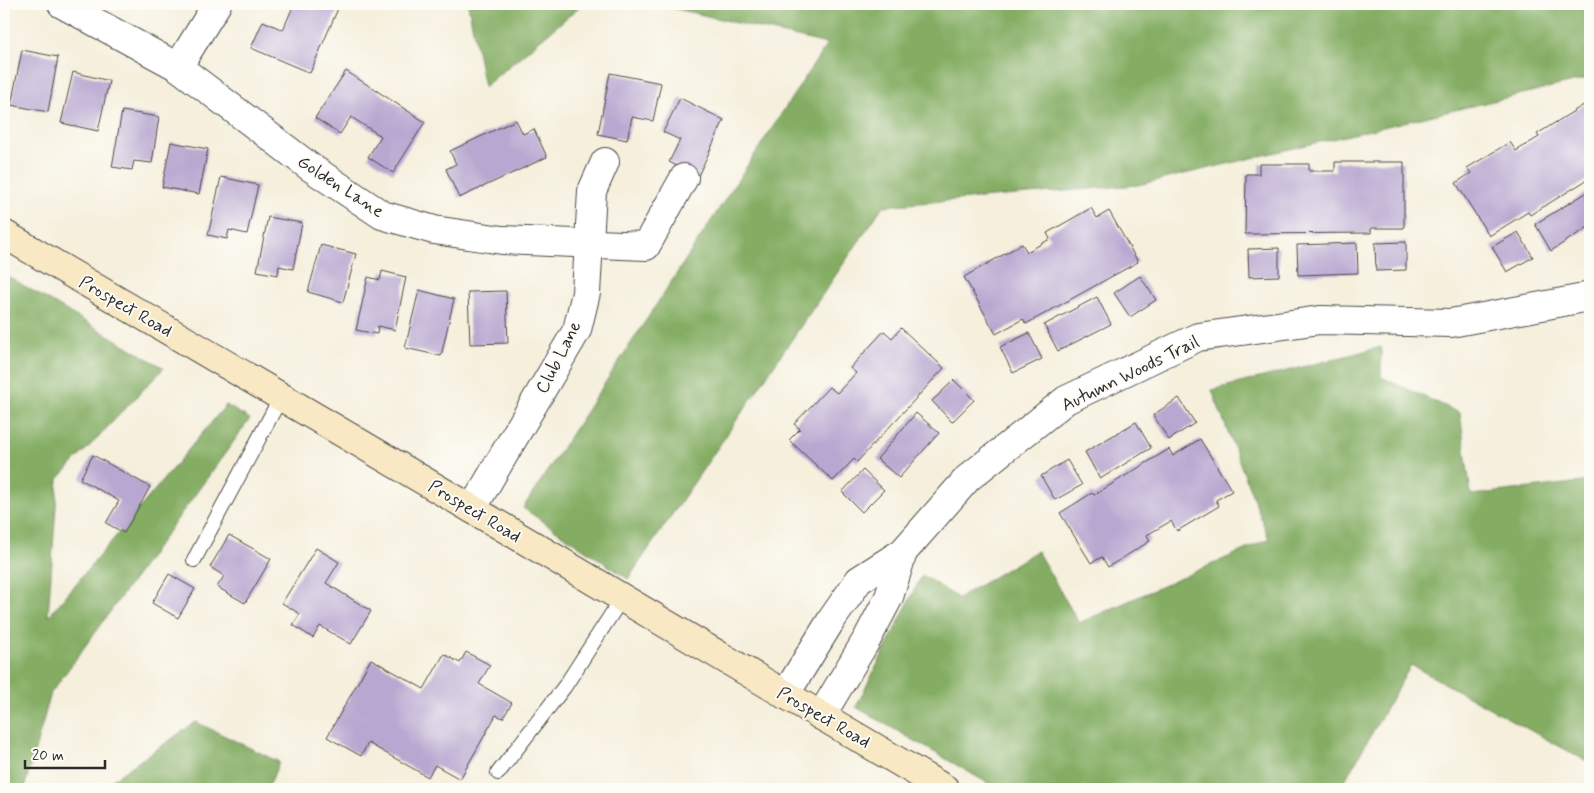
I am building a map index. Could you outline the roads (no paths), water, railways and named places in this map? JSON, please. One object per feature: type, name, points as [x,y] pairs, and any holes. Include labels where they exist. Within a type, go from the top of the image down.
[{"type":"main road","name":"Prospect Road","points":[[4,234],[945,789]]},
{"type":"street","name":"Golden Lane","points":[[62,4],[178,67],[310,167],[382,215],[434,230],[502,240],[646,246],[684,178]]},
{"type":"street","points":[[178,67],[217,4]]},
{"type":"street","name":"Club Lane","points":[[472,509],[576,330],[586,293],[592,191],[605,162]]},
{"type":"street","name":"Autumn Woods Trail","points":[[786,695],[832,619],[859,580],[903,552],[968,478],[1066,400],[1198,338],[1320,320],[1451,323],[1584,298],[1590,294]]},
{"type":"street","name":"Autumn Woods Trail","points":[[821,716],[867,639],[889,597],[903,552]]},
{"type":"lane","points":[[194,560],[281,397]]},
{"type":"lane","points":[[498,773],[565,686],[622,598]]}]
